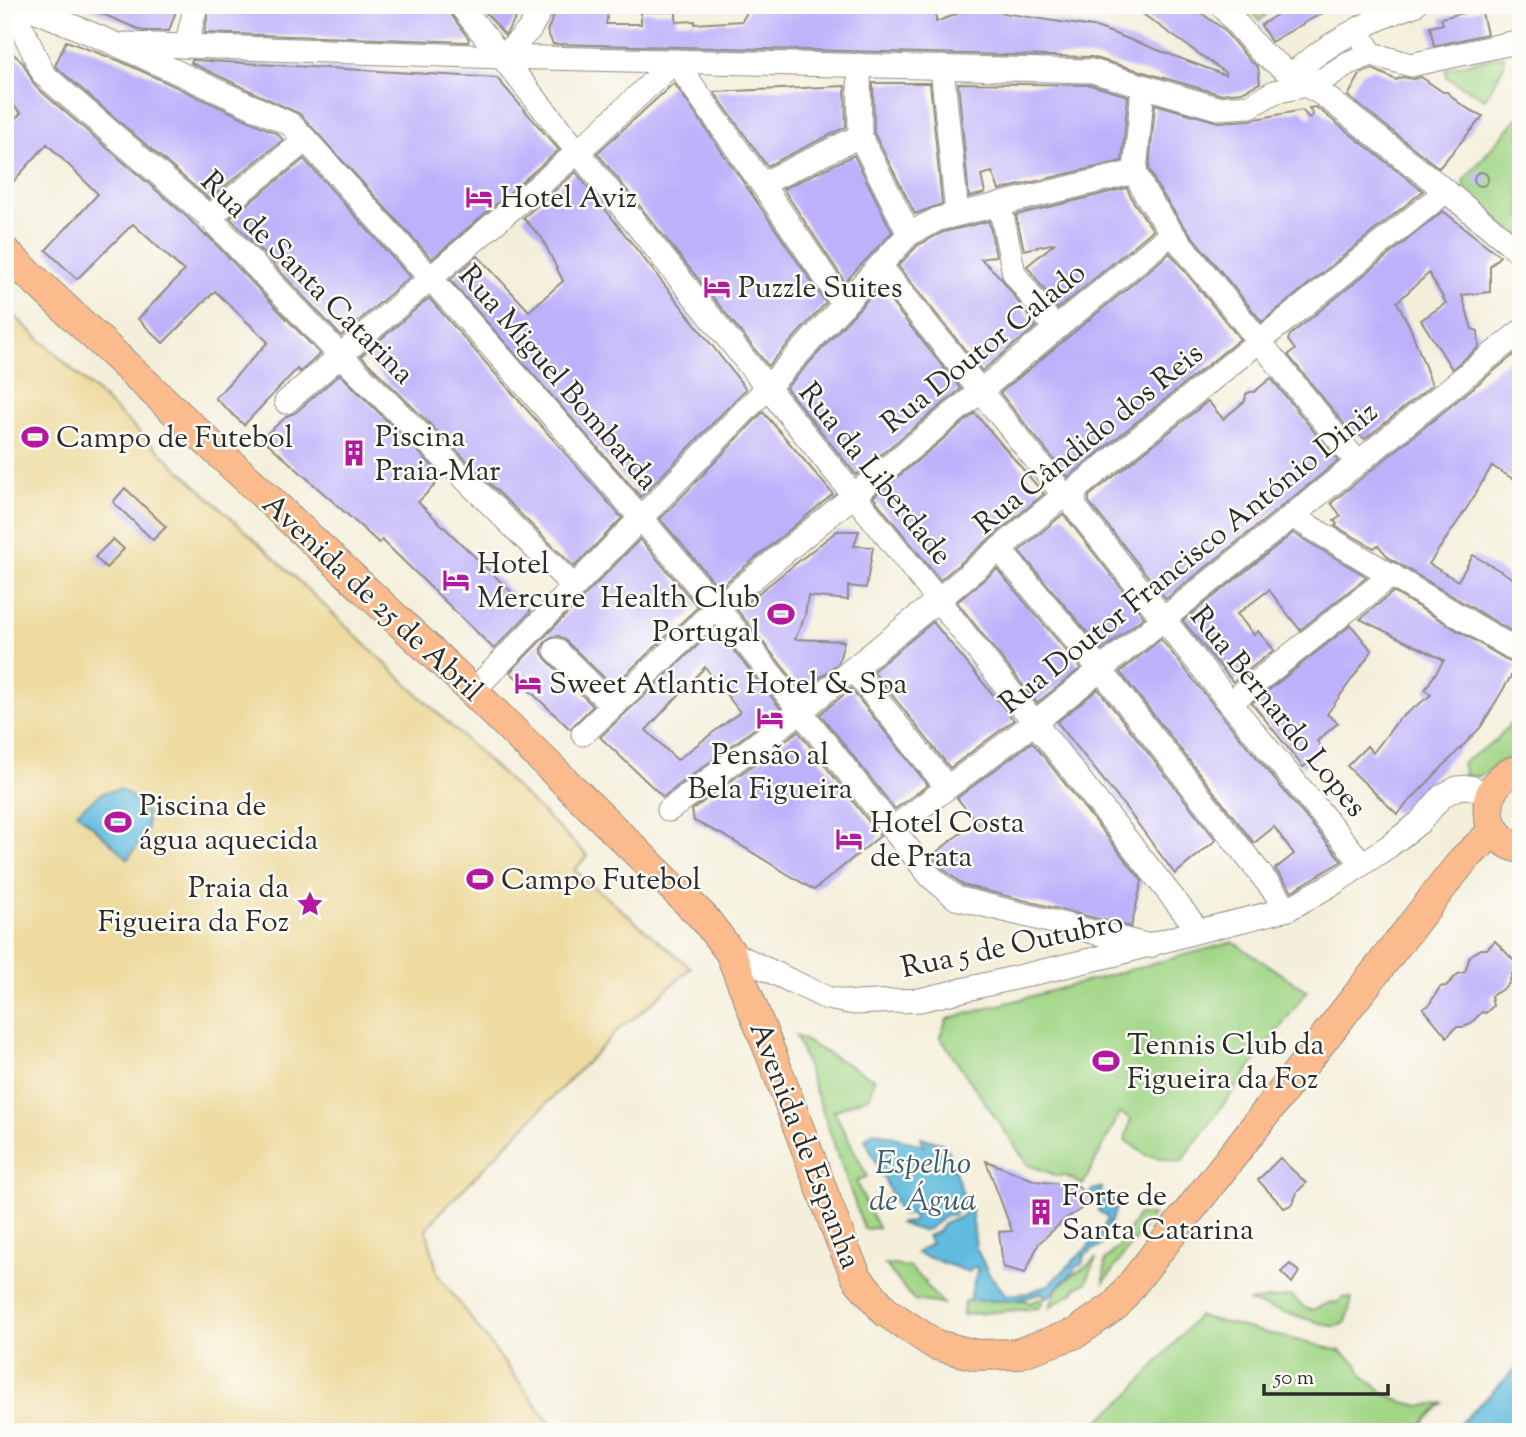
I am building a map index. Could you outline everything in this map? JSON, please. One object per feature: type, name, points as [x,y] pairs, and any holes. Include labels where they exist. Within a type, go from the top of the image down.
[{"type":"main road","name":"Avenida de 25 de Abril","points":[[5,251],[473,691],[704,918],[730,952]]},
{"type":"main road","points":[[1521,770],[1505,776],[1496,785],[1490,795],[1488,808],[1494,831],[1504,842],[1521,848]]},
{"type":"main road","name":"Avenida de Espanha","points":[[730,952],[857,1278],[886,1312],[936,1345],[976,1355],[1017,1354],[1076,1333],[1116,1305],[1465,858],[1494,831]]},
{"type":"street","name":"Rua de Santa Catarina","points":[[11,5],[44,75],[209,217],[340,355],[574,587]]},
{"type":"street","name":"Rua Miguel Bombarda","points":[[22,5],[116,44],[290,124],[432,279],[718,608],[931,877],[956,898],[1150,946]]},
{"type":"street","points":[[54,5],[150,45]]},
{"type":"street","points":[[186,46],[196,5]]},
{"type":"street","name":"Rua da Liberdade","points":[[460,5],[938,600],[1199,931]]},
{"type":"street","points":[[502,57],[530,29],[543,5]]},
{"type":"street","points":[[1221,5],[1261,52],[1298,80],[1325,96],[1521,253]]},
{"type":"street","points":[[1298,80],[1308,60],[1388,9],[1414,5]]},
{"type":"street","points":[[1362,27],[1363,40],[1372,54]]},
{"type":"street","points":[[116,44],[502,57],[1092,71],[1217,107],[1250,106],[1298,80],[1324,79],[1348,63],[1372,54],[1411,65],[1521,41]]},
{"type":"street","points":[[286,402],[579,152],[675,61]]},
{"type":"street","points":[[675,61],[844,305]]},
{"type":"street","points":[[859,65],[860,136],[909,234]]},
{"type":"street","points":[[942,67],[957,215]]},
{"type":"street","points":[[1143,87],[1135,172],[1145,193],[1172,233],[1357,462]]},
{"type":"street","points":[[762,184],[860,136]]},
{"type":"street","points":[[209,217],[306,140]]},
{"type":"street","points":[[473,691],[767,388],[909,234],[938,219],[1135,172]]},
{"type":"street","name":"Rua Cândido dos Reis","points":[[669,810],[801,711],[1446,191]]},
{"type":"street","points":[[1000,205],[1014,273],[1055,329]]},
{"type":"street","name":"Rua Doutor Calado","points":[[583,734],[718,608],[1172,233]]},
{"type":"street","name":"Rua Bernardo Lopes","points":[[880,266],[1069,496],[1230,703],[1362,863]]},
{"type":"street","name":"Rua Doutor Francisco António Diniz","points":[[892,829],[1034,723],[1521,331]]},
{"type":"street","points":[[1292,516],[1521,653]]},
{"type":"street","points":[[999,549],[1100,669],[1288,909]]},
{"type":"street","points":[[1230,703],[1392,575]]},
{"type":"street","points":[[556,650],[613,706]]},
{"type":"street","points":[[853,669],[947,788]]},
{"type":"street","name":"Rua 5 de Outubro","points":[[730,952],[827,998],[853,1003],[920,1000],[1150,946],[1288,909],[1336,882],[1420,822],[1442,796],[1457,788],[1470,788],[1490,795]]},
{"type":"green space","points":[[1244,5],[1275,5],[1260,21]]},
{"type":"green space","points":[[1504,56],[1504,66],[1485,99],[1447,78],[1446,69]]},
{"type":"green space","points":[[1521,114],[1521,238],[1465,194],[1463,181]]},
{"type":"green space","points":[[1521,712],[1521,755],[1505,760],[1482,775],[1465,776],[1462,763],[1495,741]]},
{"type":"green space","name":"Tennis Club da Figueira da Foz","points":[[1233,942],[1307,991],[1181,1162],[1146,1155],[1125,1140],[1131,1119],[1120,1113],[1083,1185],[1064,1175],[1058,1176],[1028,1165],[940,1037],[947,1019]]},
{"type":"green space","points":[[796,1036],[874,1079],[870,1096],[834,1111],[867,1176],[856,1182],[878,1228],[864,1229]]},
{"type":"green space","points":[[1138,1215],[1153,1215],[1104,1282],[1105,1260],[1121,1244]]},
{"type":"green space","points":[[1096,1258],[1086,1283],[1050,1307],[1060,1286]]},
{"type":"green space","points":[[885,1264],[909,1267],[926,1282],[926,1286],[943,1304],[914,1300]]},
{"type":"green space","points":[[1291,1296],[1305,1308],[1312,1310],[1338,1302],[1343,1297],[1352,1298],[1346,1322],[1338,1326],[1248,1302]]},
{"type":"green space","points":[[1045,1297],[1039,1308],[963,1315],[964,1301],[1023,1300],[1030,1303]]},
{"type":"green space","points":[[1198,1316],[1340,1351],[1357,1364],[1362,1375],[1383,1392],[1400,1401],[1420,1406],[1443,1403],[1414,1432],[1085,1432],[1128,1396]]},
{"type":"sand","name":"Praia da Figueira da Foz","points":[[5,307],[588,856],[574,870],[691,968],[623,1025],[426,1229],[438,1275],[557,1432],[5,1432]]},
{"type":"water","name":"Piscina de água aquecida","points":[[120,789],[135,799],[147,813],[147,831],[128,859],[77,812],[102,793]]},
{"type":"water","name":"Espelho de Água","points":[[874,1131],[924,1146],[921,1137],[946,1145],[966,1203],[953,1215],[946,1215],[928,1229],[914,1229],[898,1223],[913,1222],[914,1216],[901,1215],[865,1139]]},
{"type":"water","name":"Espelho de Água","points":[[1102,1187],[1100,1193],[1118,1203],[1102,1244],[1084,1256],[1082,1264],[1075,1267],[1048,1297],[1040,1292],[1016,1300],[969,1301],[978,1268],[973,1267],[969,1272],[916,1253],[931,1243],[927,1236],[938,1232],[947,1222],[959,1218],[971,1207],[976,1248],[989,1274],[1006,1295],[1028,1293],[1050,1284],[1095,1240],[1107,1221],[1107,1216],[1098,1211],[1099,1201],[1090,1194],[1092,1190]]},
{"type":"water","points":[[1521,1364],[1521,1432],[1451,1432]]},
{"type":"building","points":[[81,5],[178,5],[169,31],[143,31]]},
{"type":"building","points":[[210,5],[444,5],[469,39],[468,42],[204,33]]},
{"type":"building","points":[[479,5],[524,5],[505,35]]},
{"type":"building","points":[[751,5],[936,5],[936,22],[972,8],[1099,28],[1225,75],[1226,73],[1130,5],[1190,5],[1222,28],[1258,67],[1260,83],[1242,92],[1219,94],[1092,57],[553,44],[547,31],[558,6],[608,11],[606,24],[641,24],[641,12],[676,12],[676,22],[695,21],[695,24],[742,21]]},
{"type":"building","points":[[1291,5],[1336,5],[1271,42],[1261,25]]},
{"type":"building","points":[[1481,9],[1487,34],[1434,46],[1430,27],[1443,24],[1441,18]]},
{"type":"building","points":[[66,41],[120,61],[278,134],[283,140],[209,199],[55,66]]},
{"type":"building","points":[[5,46],[23,63],[35,86],[207,235],[320,354],[300,372],[297,369],[244,425],[215,398],[268,342],[215,291],[163,343],[138,319],[184,271],[133,224],[77,279],[46,250],[98,194],[47,144],[5,191],[5,130],[21,113],[5,98]]},
{"type":"building","points":[[192,60],[497,78],[559,150],[432,259],[300,114],[191,63]]},
{"type":"building","points":[[1373,69],[1396,80],[1402,77],[1421,77],[1483,116],[1439,168],[1348,96],[1361,73]]},
{"type":"building","points":[[674,83],[826,303],[768,366],[597,153]]},
{"type":"building","points":[[873,83],[930,83],[942,204],[915,214],[874,133]]},
{"type":"building","points":[[958,83],[1090,85],[1128,96],[1122,161],[999,190],[992,172],[981,175],[985,193],[969,197]]},
{"type":"building","points":[[845,86],[846,127],[767,166],[714,92]]},
{"type":"building","points":[[1155,104],[1218,122],[1251,120],[1302,110],[1309,118],[1313,115],[1309,108],[1316,107],[1423,191],[1262,322],[1183,225],[1157,186],[1149,169]]},
{"type":"building","points":[[854,155],[892,232],[845,282],[783,189]]},
{"type":"building","points":[[304,159],[410,277],[341,336],[230,218]]},
{"type":"building","points":[[576,172],[746,389],[641,497],[450,280],[478,256],[529,311],[563,281],[542,238],[523,218]]},
{"type":"building","points":[[1481,172],[1486,174],[1486,184],[1481,186],[1476,184],[1474,179],[1476,174]]},
{"type":"building","points":[[1127,188],[1153,230],[1058,309],[1027,266],[1055,243],[1024,250],[1016,215]]},
{"type":"building","points":[[1443,211],[1500,256],[1490,266],[1490,292],[1462,295],[1472,329],[1478,331],[1479,347],[1452,369],[1421,320],[1446,303],[1429,273],[1397,302],[1410,327],[1432,385],[1365,439],[1358,434],[1353,435],[1288,355],[1295,350],[1288,340],[1290,335]]},
{"type":"building","points":[[989,221],[996,256],[981,259],[1001,278],[1036,327],[982,371],[898,266],[918,245],[943,232]]},
{"type":"building","points":[[1170,253],[1240,339],[1068,477],[1000,393]]},
{"type":"building","points":[[879,287],[961,389],[856,475],[786,388]]},
{"type":"building","points":[[429,298],[622,518],[574,567],[361,356]]},
{"type":"building","points":[[1521,349],[1521,484],[1492,466],[1429,564],[1458,581],[1473,555],[1521,583],[1521,637],[1389,558],[1378,545],[1374,548],[1335,526],[1337,524],[1334,521],[1341,516],[1331,503]]},
{"type":"building","name":"Piscina Praia-Mar","points":[[340,374],[443,477],[418,502],[531,611],[494,649],[382,540],[379,543],[262,438]]},
{"type":"building","points":[[1271,378],[1338,461],[1166,599],[1089,502],[1089,496],[1208,401],[1223,419],[1245,401],[1246,394],[1254,392]]},
{"type":"building","points":[[763,412],[833,494],[719,588],[660,519]]},
{"type":"building","points":[[975,413],[1044,494],[940,580],[873,497]]},
{"type":"building","points":[[125,488],[166,527],[153,540],[113,502]]},
{"type":"building","points":[[1062,515],[1144,617],[1102,650],[1019,551]]},
{"type":"building","points":[[837,531],[859,531],[854,546],[873,547],[866,588],[848,586],[848,600],[808,596],[805,616],[795,639],[844,641],[839,662],[803,692],[737,610]]},
{"type":"building","points":[[1293,533],[1367,577],[1300,630],[1269,590],[1237,614],[1254,635],[1258,631],[1274,650],[1233,682],[1183,621]]},
{"type":"building","points":[[113,539],[124,549],[106,568],[95,557]]},
{"type":"building","points":[[640,539],[698,607],[613,686],[565,640],[559,636],[547,640],[542,647],[546,659],[593,706],[570,729],[510,672]]},
{"type":"building","points":[[997,569],[1081,668],[1037,703],[957,602]]},
{"type":"building","points":[[1393,592],[1517,666],[1481,727],[1397,814],[1347,766],[1367,746],[1373,753],[1399,719],[1431,695],[1425,690],[1444,660],[1360,619]]},
{"type":"building","points":[[933,622],[1014,720],[950,768],[873,671]]},
{"type":"building","points":[[1351,625],[1372,651],[1327,714],[1338,723],[1317,741],[1324,751],[1303,767],[1252,703]]},
{"type":"building","points":[[716,628],[781,709],[663,797],[600,737]],"holes":[[[705,667],[740,712],[677,760],[646,730]]]},
{"type":"building","points":[[1161,639],[1342,861],[1292,891],[1275,869],[1294,854],[1274,827],[1254,843],[1120,672]]},
{"type":"building","points":[[851,689],[928,785],[895,809],[820,714]]},
{"type":"building","points":[[1098,689],[1216,840],[1175,874],[1057,722]]},
{"type":"building","points":[[798,731],[880,836],[814,890],[725,836],[694,821],[692,810]]},
{"type":"building","points":[[1032,742],[1142,881],[1131,927],[963,885],[932,856],[958,835],[978,824],[957,798]]},
{"type":"building","points":[[1495,941],[1519,966],[1506,987],[1491,996],[1493,1006],[1486,1013],[1482,1012],[1464,1027],[1456,1027],[1447,1037],[1423,1008],[1429,1005],[1440,987],[1446,986],[1458,974],[1465,972],[1470,956],[1480,949],[1487,949]]},
{"type":"building","points":[[1280,1158],[1306,1183],[1297,1192],[1293,1204],[1284,1208],[1258,1180]]},
{"type":"building","name":"Forte de Santa Catarina","points":[[986,1161],[1036,1181],[1078,1186],[1090,1203],[1064,1220],[1039,1243],[1025,1273],[1003,1267],[999,1232],[1012,1231]]},
{"type":"building","points":[[1290,1264],[1299,1272],[1292,1283],[1281,1272]]},
{"type":"place","name":"Hotel Aviz","points":[[479,197]]},
{"type":"place","name":"Puzzle Suites","points":[[717,287]]},
{"type":"place","name":"Campo de Futebol","points":[[35,437]]},
{"type":"place","name":"Piscina Praia-Mar","points":[[354,453]]},
{"type":"place","name":"Hotel Mercure","points":[[456,580]]},
{"type":"place","name":"Health Club Portugal","points":[[781,614]]},
{"type":"place","name":"Sweet Atlantic Hotel & Spa","points":[[528,683]]},
{"type":"place","name":"Pensão al Bela Figueira","points":[[770,718]]},
{"type":"place","name":"Piscina de água aquecida","points":[[118,822]]},
{"type":"place","name":"Hotel Costa de Prata","points":[[849,839]]},
{"type":"place","name":"Campo Futebol","points":[[480,879]]},
{"type":"place","name":"Praia da Figueira da Foz","points":[[310,904]]},
{"type":"place","name":"Tennis Club da Figueira da Foz","points":[[1106,1061]]},
{"type":"place","name":"Forte de Santa Catarina","points":[[1041,1212]]}]
